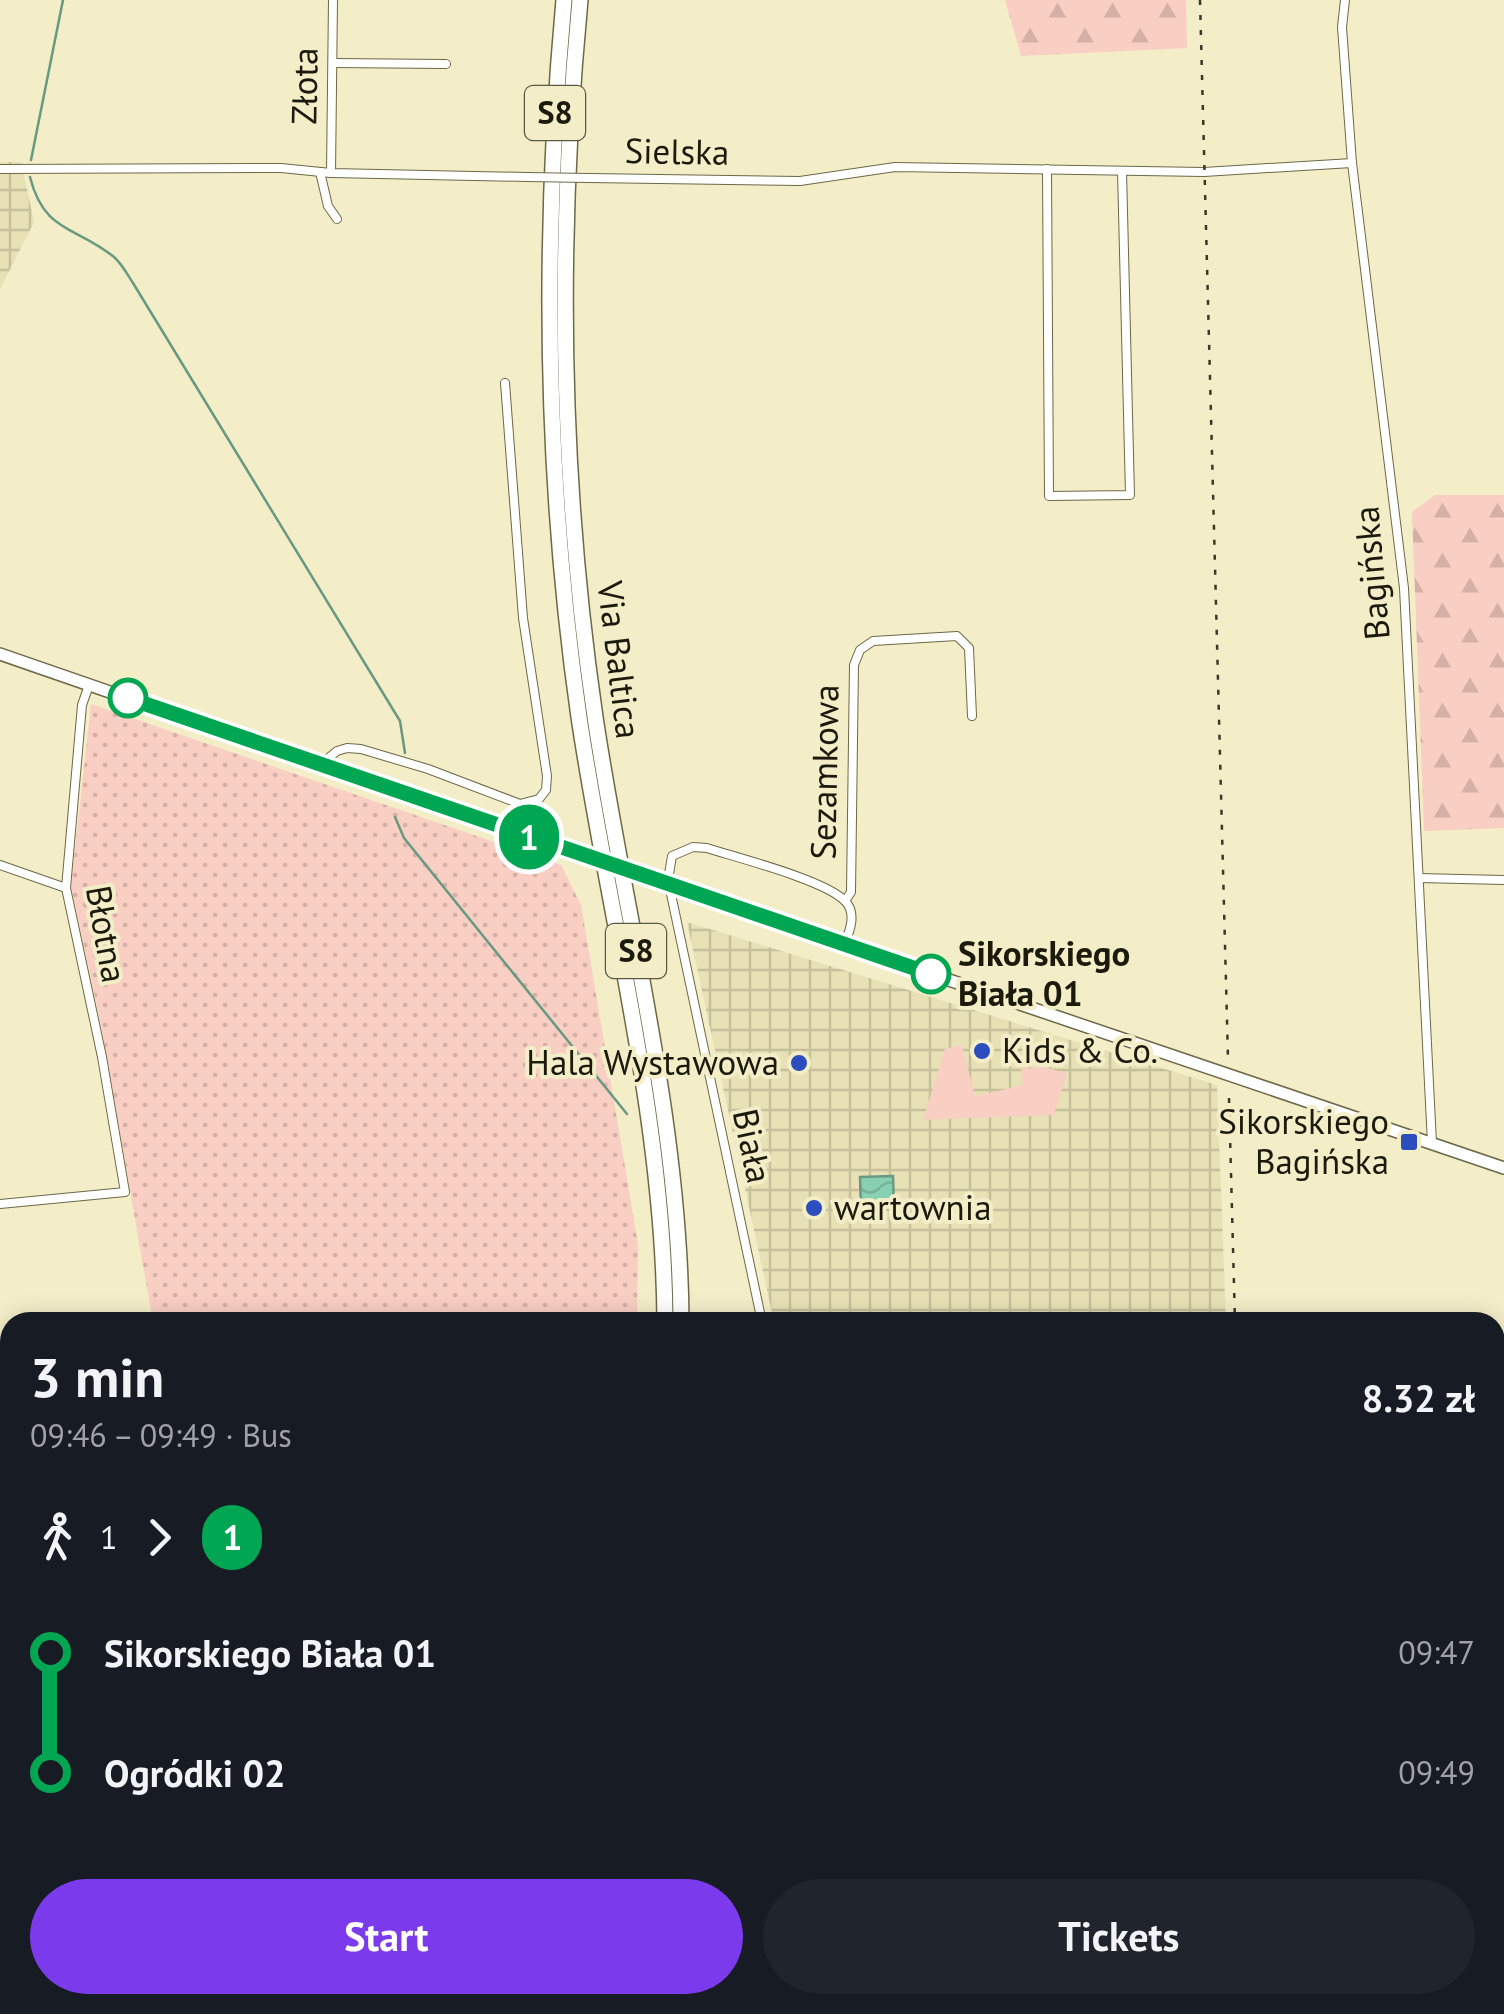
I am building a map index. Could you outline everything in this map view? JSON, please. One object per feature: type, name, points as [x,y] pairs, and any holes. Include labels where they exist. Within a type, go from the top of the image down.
[{"type":"highway","name":"Via Baltica","points":[[564,0],[549,226],[550,392],[556,498],[580,718],[657,1176],[664,1312]]},
{"type":"highway","name":"Via Baltica","points":[[580,0],[568,148],[565,287],[566,404],[575,546],[598,736],[671,1161],[680,1312]]},
{"type":"street","name":"Złota","points":[[331,173],[333,0]]},
{"type":"street","name":"Bagińska","points":[[1344,0],[1342,26],[1352,163],[1404,588],[1432,1143]]},
{"type":"street","points":[[334,63],[446,64]]},
{"type":"street","name":"Sielska","points":[[0,168],[281,168],[331,173],[800,181],[895,167],[1204,172],[1352,163]]},
{"type":"street","points":[[1047,170],[1049,496],[1130,494],[1122,171]]},
{"type":"street","points":[[320,172],[328,206],[337,219]]},
{"type":"street","points":[[320,765],[347,748],[361,749],[428,768],[520,804],[540,800],[546,790],[524,618],[504,384]]},
{"type":"street","name":"Sezamkowa","points":[[846,901],[851,892],[854,665],[860,650],[873,641],[957,636],[969,648],[972,716]]},
{"type":"street","points":[[0,654],[1504,1168]]},
{"type":"street","name":"Błotna","points":[[0,1204],[125,1192],[102,1057],[66,888],[82,704],[89,685]]},
{"type":"street","name":"Biała","points":[[760,1312],[671,897],[668,866],[672,856],[682,850],[707,848],[804,880],[846,901]]},
{"type":"street","points":[[0,865],[66,888]]},
{"type":"street","points":[[1419,878],[1504,880]]},
{"type":"street","points":[[844,945],[852,925],[846,901]]},
{"type":"shaded area","points":[[0,162],[21,162],[34,222],[0,289]]},
{"type":"shaded area","points":[[687,922],[1217,1085],[1226,1312],[772,1312]]},
{"type":"green space","points":[[1005,0],[1186,0],[1187,48],[1021,56]]},
{"type":"green space","points":[[1435,495],[1504,495],[1504,828],[1424,831],[1412,512]]},
{"type":"green space","points":[[91,704],[561,865],[581,905],[638,1244],[637,1312],[151,1312],[102,1030],[71,886]]},
{"type":"green space","points":[[962,1045],[975,1096],[1023,1085],[1021,1069],[1043,1067],[1067,1073],[1054,1115],[923,1120],[945,1049]]},
{"type":"water","points":[[893,1176],[894,1208],[861,1209],[860,1177]]},
{"type":"waterway","points":[[31,160],[63,0]]},
{"type":"waterway","points":[[30,177],[36,195],[53,219],[100,247],[124,269],[400,721],[405,753]]},
{"type":"waterway","points":[[395,817],[404,838],[627,1114]]},
{"type":"railway","points":[[1200,0],[1228,1058]]},
{"type":"railway","points":[[1229,1098],[1235,1312]]},
{"type":"bus line","name":"1","points":[[128,698],[931,974]]},
{"type":"place","name":"Sikorskiego Biała 01","points":[[931,974]]},
{"type":"place","name":"Kids & Co.","points":[[982,1051]]},
{"type":"place","name":"Hala Wystawowa","points":[[799,1063]]},
{"type":"place","name":"Sikorskiego Bagińska","points":[[1409,1142]]},
{"type":"place","name":"wartownia","points":[[814,1208]]}]
